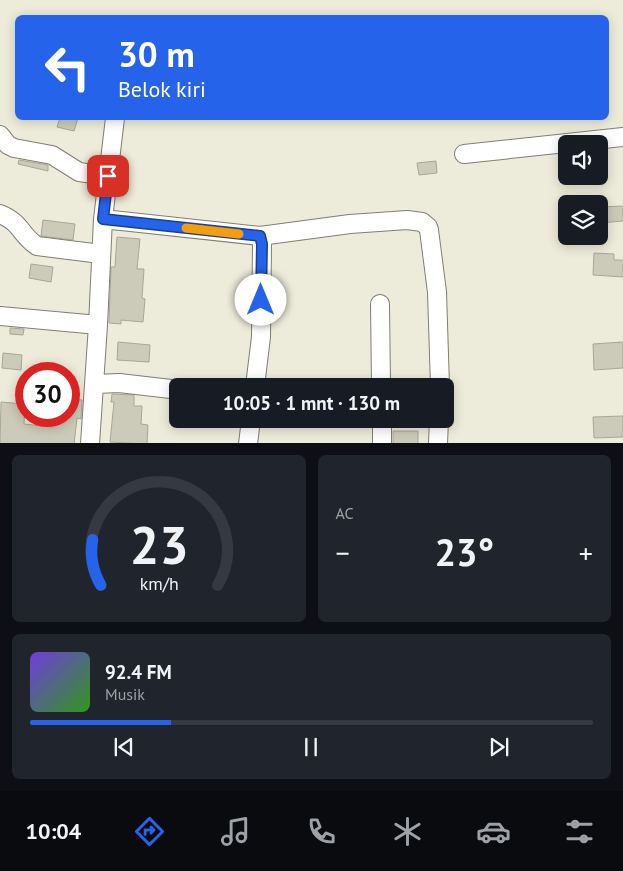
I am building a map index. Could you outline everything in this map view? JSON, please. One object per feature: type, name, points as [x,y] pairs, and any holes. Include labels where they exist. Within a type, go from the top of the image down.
[{"type":"street","points":[[90,443],[95,384],[103,219],[115,120]]},
{"type":"street","points":[[0,135],[14,148],[52,155],[79,172],[108,176]]},
{"type":"street","points":[[464,154],[623,137]]},
{"type":"street","points":[[0,214],[13,219],[30,242],[37,246],[101,254]]},
{"type":"street","points":[[103,219],[260,236],[350,224],[397,220],[419,221],[426,225],[429,230],[436,292],[440,378]]},
{"type":"street","points":[[256,378],[261,337],[262,244],[260,236]]},
{"type":"street","points":[[380,304],[381,378]]},
{"type":"street","points":[[0,316],[98,325]]},
{"type":"street","points":[[95,384],[119,383],[169,389]]},
{"type":"street","points":[[248,443],[250,428]]},
{"type":"street","points":[[382,428],[382,443]]},
{"type":"street","points":[[438,443],[439,428]]},
{"type":"building","points":[[59,120],[77,120],[74,131],[57,127]]},
{"type":"building","points":[[19,160],[48,165],[48,171],[18,164]]},
{"type":"building","points":[[436,161],[437,173],[419,175],[417,163]]},
{"type":"building","points":[[623,206],[623,221],[608,222],[608,207]]},
{"type":"building","points":[[43,220],[75,224],[73,240],[41,236]]},
{"type":"building","points":[[117,237],[140,239],[137,269],[144,269],[142,298],[145,299],[143,322],[121,320],[121,324],[109,323],[111,267],[115,267]]},
{"type":"building","points":[[594,253],[614,254],[614,260],[623,260],[623,277],[593,275]]},
{"type":"building","points":[[31,264],[53,267],[51,282],[29,278]]},
{"type":"building","points":[[10,328],[24,329],[23,335],[10,334]]},
{"type":"building","points":[[118,342],[150,345],[149,362],[117,360]]},
{"type":"building","points":[[623,342],[623,368],[594,370],[593,344]]},
{"type":"building","points":[[3,353],[22,355],[22,362],[15,362],[15,369],[2,368]]},
{"type":"building","points":[[112,394],[134,395],[134,406],[142,406],[141,424],[148,425],[147,443],[110,442],[114,402],[111,402]]},
{"type":"building","points":[[80,400],[82,400],[81,419]]},
{"type":"building","points":[[1,402],[15,403],[15,427],[76,427],[74,443],[0,443]]},
{"type":"building","points":[[623,416],[623,437],[594,438],[593,417]]},
{"type":"building","points":[[393,431],[418,431],[418,443],[393,443]]},
{"type":"slow traffic","points":[[186,228],[239,234]]},
{"type":"route","points":[[108,176],[103,219],[260,236],[262,244],[261,300]]}]
